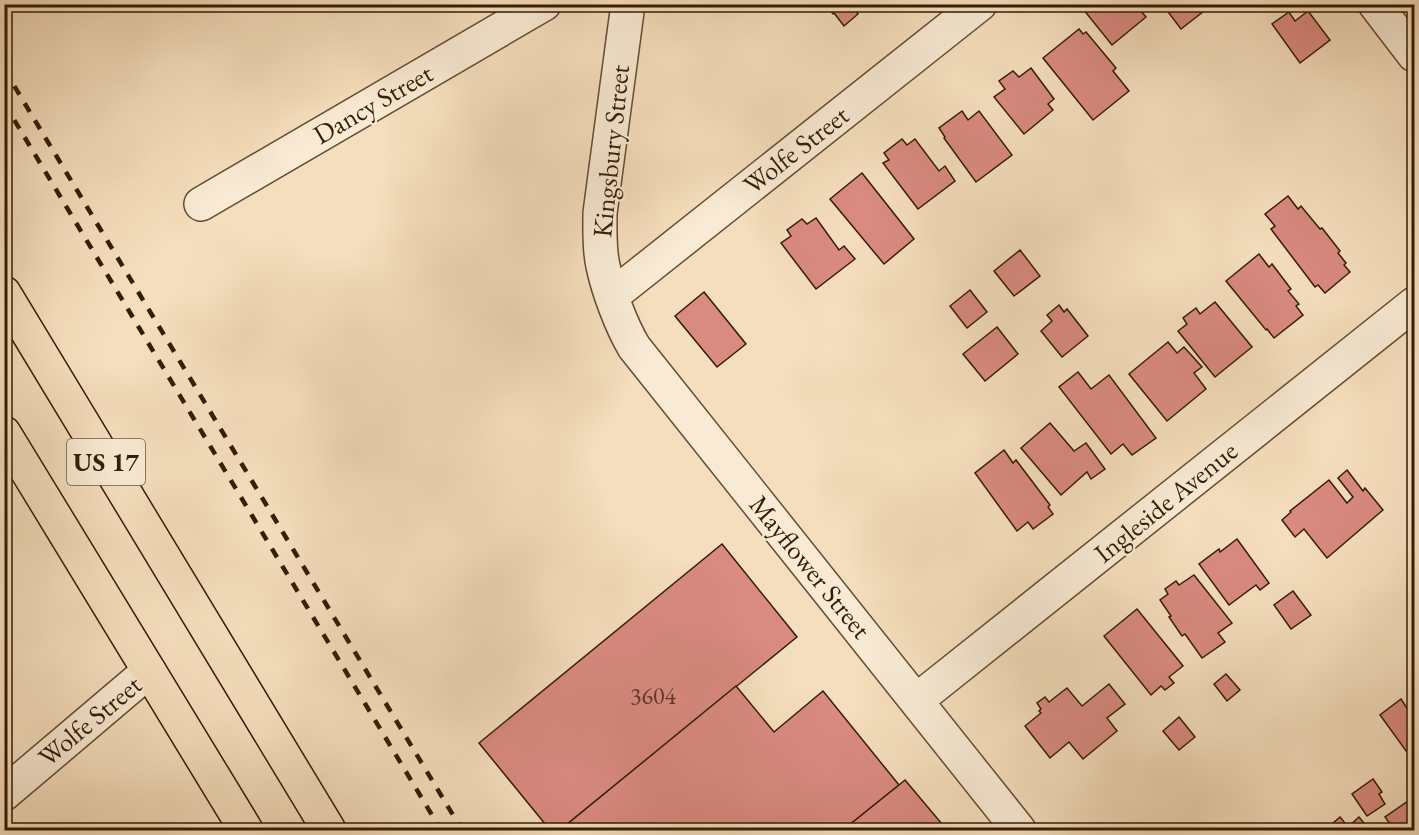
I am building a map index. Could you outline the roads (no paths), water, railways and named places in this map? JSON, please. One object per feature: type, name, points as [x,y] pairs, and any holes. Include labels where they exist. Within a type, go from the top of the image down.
[{"type":"highway","name":"US 17","points":[[4,293],[207,631],[316,831]]},
{"type":"highway","name":"US 17","points":[[4,433],[246,831]]},
{"type":"highway","points":[[207,631],[329,831]]},
{"type":"highway","points":[[148,671],[228,831]]},
{"type":"street","name":"Dancy Street","points":[[201,204],[544,4]]},
{"type":"street","name":"Kingsbury Street","points":[[612,296],[603,266],[600,213],[628,4]]},
{"type":"street","name":"Wolfe Street","points":[[612,296],[980,4]]},
{"type":"street","points":[[1375,4],[1414,55]]},
{"type":"street","name":"Mayflower Street","points":[[612,296],[633,346],[1020,831]]},
{"type":"street","name":"Ingleside Avenue","points":[[917,700],[1414,304]]},
{"type":"street","name":"Wolfe Street","points":[[4,794],[148,671]]},
{"type":"railway","points":[[4,69],[462,830]]},
{"type":"railway","points":[[4,103],[441,830]]}]
